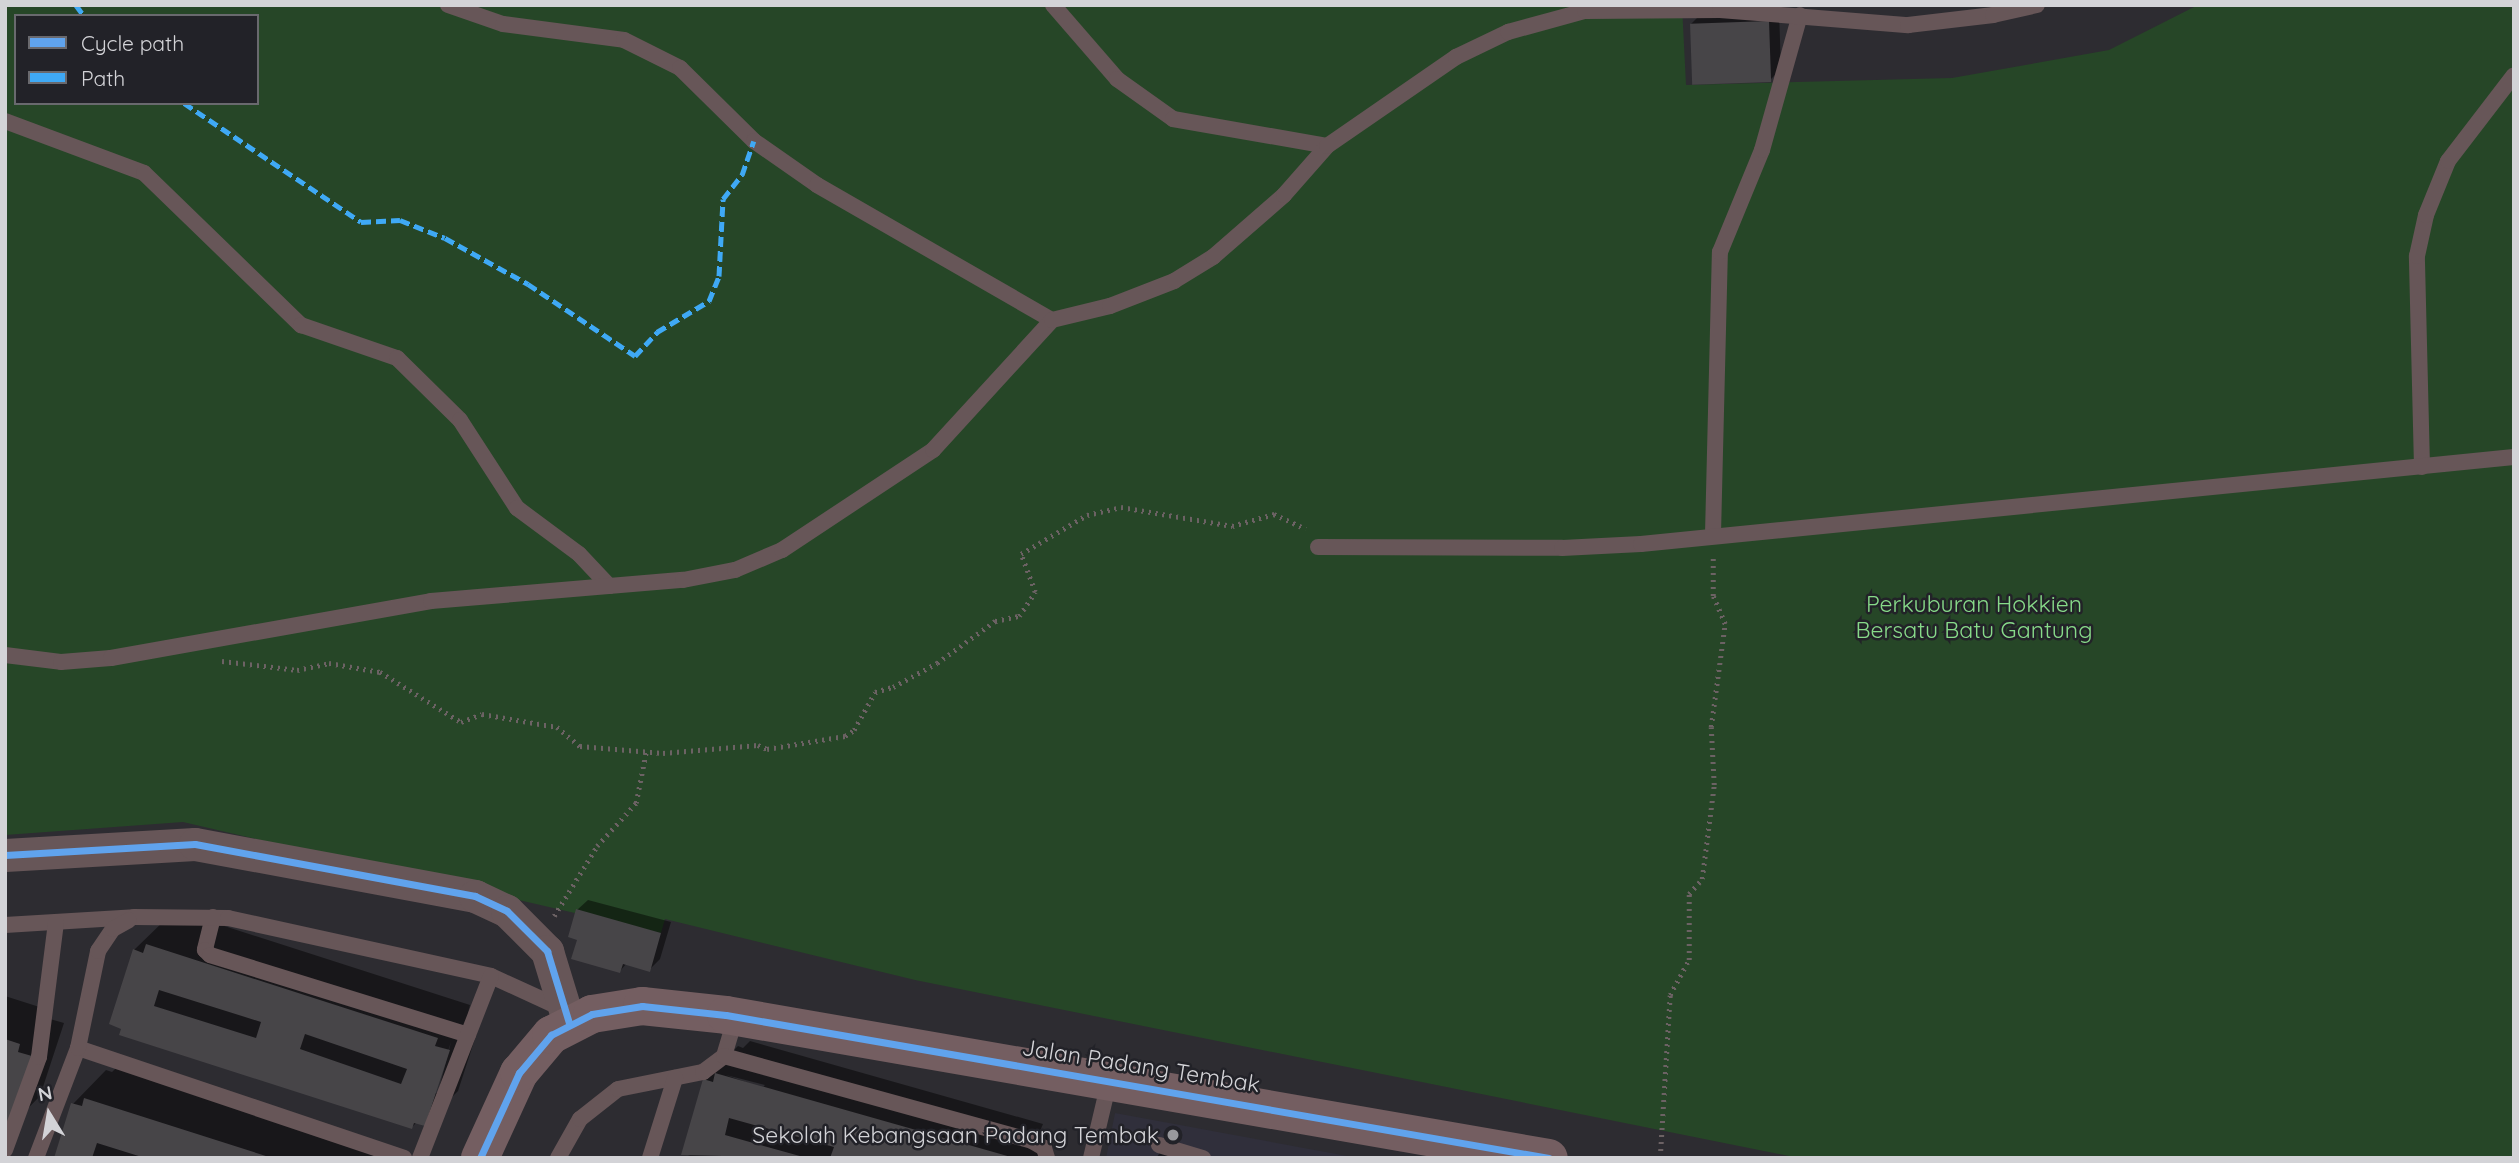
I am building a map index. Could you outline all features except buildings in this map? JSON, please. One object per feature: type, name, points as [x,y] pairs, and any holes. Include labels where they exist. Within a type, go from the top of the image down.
[{"type":"street","points":[[5,855],[167,842],[195,844],[475,896],[507,911],[551,958],[567,1016],[534,1051],[519,1073],[480,1158]]},
{"type":"street","name":"Jalan Padang Tembak","points":[[567,1016],[642,1006],[731,1015],[1109,1082],[1477,1152],[1549,1158]]},
{"type":"lane","points":[[448,5],[503,24],[624,40],[680,68],[754,141],[817,185],[1052,320]]},
{"type":"lane","points":[[1053,5],[1117,79],[1173,119],[1326,146]]},
{"type":"lane","points":[[5,655],[61,662],[111,658],[431,601],[683,580],[735,570],[782,550],[933,450],[1052,320],[1111,306],[1174,281],[1213,257],[1284,195],[1326,146],[1456,57],[1508,32],[1585,11],[1800,15],[1822,11],[1908,25],[1993,16],[2037,5]]},
{"type":"lane","points":[[1713,534],[1720,252],[1762,150],[1800,15]]},
{"type":"lane","points":[[2422,467],[2417,256],[2424,225],[2448,161],[2514,75]]},
{"type":"lane","points":[[5,121],[144,173],[301,325],[397,358],[460,421],[517,508],[579,554],[609,586]]},
{"type":"lane","points":[[1318,547],[1562,548],[2514,457]]},
{"type":"lane","points":[[36,1158],[78,1048],[98,951],[113,929],[134,917]]},
{"type":"lane","points":[[5,925],[134,917],[213,917],[491,976],[567,1016]]},
{"type":"lane","points":[[213,917],[205,950],[209,955],[468,1035]]},
{"type":"lane","points":[[5,1150],[40,1057],[56,922]]},
{"type":"lane","points":[[421,1158],[491,976]]},
{"type":"lane","points":[[558,1158],[580,1119],[596,1102],[618,1089],[703,1072],[724,1056],[731,1015]]},
{"type":"lane","points":[[78,1048],[404,1158]]},
{"type":"lane","points":[[724,1056],[1032,1141],[1044,1148],[1047,1158]]},
{"type":"lane","points":[[650,1158],[675,1078]]},
{"type":"lane","points":[[1091,1158],[1109,1082]]},
{"type":"lane","points":[[1158,1145],[1203,1158]]},
{"type":"path","points":[[218,659],[297,670],[329,663],[380,672],[461,722],[482,714],[558,727],[580,746],[646,752],[758,744],[766,748],[845,736],[854,730],[875,692],[893,687],[937,663],[995,621],[1019,616],[1035,592],[1021,554],[1087,515],[1121,508],[1232,526],[1274,514],[1304,525],[1318,547]]},
{"type":"path","points":[[1660,1158],[1670,995],[1689,960],[1689,894],[1702,879],[1714,785],[1711,727],[1725,624],[1713,596],[1713,534]]},
{"type":"path","points":[[541,945],[563,898],[589,866],[597,846],[636,803],[646,752]]},
{"type":"shaded area","name":"Sekolah Kebangsaan Padang Tembak","points":[[1115,1113],[1358,1158],[1106,1158]]},
{"type":"green space","name":"Perkuburan Hokkien Bersatu Batu Gantung","points":[[5,5],[1682,5],[1686,85],[1952,78],[2109,50],[2198,5],[2514,5],[2514,1158],[1799,1158],[915,980],[665,919],[661,933],[183,822],[5,835]]},
{"type":"marked path","points":[[76,5],[83,14]]},
{"type":"marked path","points":[[187,105],[361,222],[400,220],[445,238],[528,284],[635,356],[657,332],[709,301],[719,276],[723,199],[742,175],[754,141]]},
{"type":"cycle path","points":[[5,855],[195,844],[475,896],[507,911],[547,951],[569,1023]]},
{"type":"cycle path","points":[[480,1158],[519,1073],[551,1035],[592,1014],[642,1006],[726,1015],[1549,1158]]},
{"type":"place","name":"Sekolah Kebangsaan Padang Tembak","points":[[1173,1135]]}]
